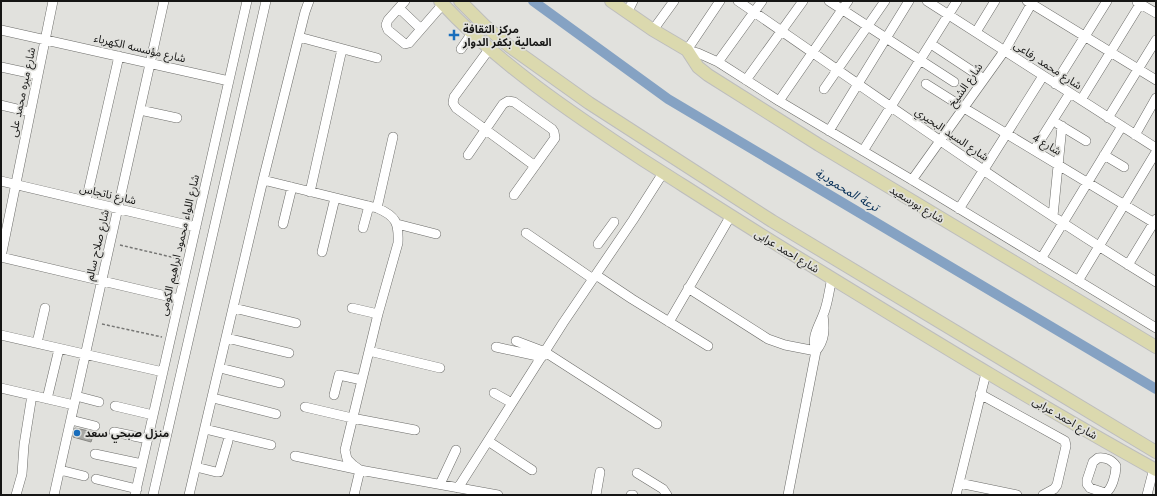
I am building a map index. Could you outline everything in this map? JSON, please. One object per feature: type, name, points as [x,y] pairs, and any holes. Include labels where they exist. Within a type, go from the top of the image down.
[{"type":"main road","name":"شارع احمد عرابى","points":[[460,1],[484,25],[509,46],[589,103],[772,221],[1156,452]]},
{"type":"main road","name":"شارع احمد عرابى","points":[[441,2],[472,33],[490,48],[598,130],[730,216],[986,373],[1114,447],[1154,475]]},
{"type":"main road","name":"شارع بورسعيد","points":[[620,5],[654,30],[687,50],[698,67],[708,75],[826,149],[1156,347]]},
{"type":"street","name":"شارع مبره محمد على","points":[[1,257],[53,1]]},
{"type":"street","name":"شارع صلاح سالم","points":[[55,495],[164,1]]},
{"type":"street","name":"شارع اللواء محمود ابراهيم الكومى","points":[[136,492],[247,1]]},
{"type":"street","points":[[153,495],[266,1]]},
{"type":"street","points":[[189,495],[263,180],[299,37],[310,1]]},
{"type":"street","points":[[405,1],[386,23],[386,28],[405,44],[408,43],[421,29],[441,2]]},
{"type":"street","points":[[620,5],[633,1]]},
{"type":"street","points":[[654,30],[674,1]]},
{"type":"street","points":[[687,50],[720,1]]},
{"type":"street","name":"شارع السيد البحيري","points":[[738,1],[984,170],[1063,223],[1156,282]]},
{"type":"street","points":[[718,62],[762,1]]},
{"type":"street","points":[[746,80],[803,1]]},
{"type":"street","points":[[829,1],[954,82]]},
{"type":"street","points":[[779,101],[848,1]]},
{"type":"street","points":[[824,89],[884,1]]},
{"type":"street","points":[[829,131],[909,1]]},
{"type":"street","name":"شارع محمد رفاعى","points":[[927,1],[1156,148]]},
{"type":"street","points":[[863,151],[957,1]]},
{"type":"street","points":[[976,32],[995,1]]},
{"type":"street","points":[[1055,84],[1106,1]]},
{"type":"street","points":[[1030,2],[1156,80]]},
{"type":"street","name":"شارع الشيخ","points":[[912,180],[1005,50],[1030,2]]},
{"type":"street","points":[[1081,100],[1111,52],[1139,2],[1156,13]]},
{"type":"street","points":[[399,8],[421,29]]},
{"type":"street","name":"شارع مؤسسه الكهرباء","points":[[1,30],[229,81]]},
{"type":"street","points":[[460,49],[472,33]]},
{"type":"street","points":[[299,37],[377,58]]},
{"type":"street","points":[[1108,118],[1156,40]]},
{"type":"street","points":[[931,44],[984,79]]},
{"type":"street","points":[[310,192],[342,48]]},
{"type":"street","points":[[490,48],[453,100],[453,103],[456,108],[535,166]]},
{"type":"street","name":"شارع بورسعيد","points":[[687,50],[718,62],[779,101],[1156,328]]},
{"type":"street","points":[[86,201],[119,56]]},
{"type":"street","points":[[1,67],[38,75]]},
{"type":"street","points":[[960,209],[1043,76]]},
{"type":"street","name":"شارع 4","points":[[926,84],[1006,134],[1155,222]]},
{"type":"street","points":[[1034,150],[1070,94]]},
{"type":"street","points":[[1135,134],[1156,98]]},
{"type":"street","points":[[468,155],[504,104],[508,101],[514,102],[552,129],[555,138],[514,195]]},
{"type":"street","points":[[1,105],[30,112]]},
{"type":"street","points":[[140,110],[177,118]]},
{"type":"street","points":[[1053,121],[1086,141]]},
{"type":"street","points":[[1053,216],[1062,126]]},
{"type":"street","points":[[1041,259],[1122,126]]},
{"type":"street","points":[[363,228],[373,207],[393,137]]},
{"type":"street","points":[[1078,281],[1124,205],[1156,148]]},
{"type":"street","points":[[1104,155],[1124,167]]},
{"type":"street","points":[[461,490],[488,441],[512,403],[663,173]]},
{"type":"street","points":[[263,180],[373,207],[392,216],[396,221],[398,243],[378,314],[345,450],[347,458],[352,465],[360,470]]},
{"type":"street","name":"شارع ناتجاس","points":[[1,181],[196,227]]},
{"type":"street","points":[[283,224],[292,187]]},
{"type":"street","points":[[322,252],[335,198]]},
{"type":"street","points":[[669,322],[730,216]]},
{"type":"street","points":[[598,244],[614,222]]},
{"type":"street","points":[[1128,265],[1155,222]]},
{"type":"street","points":[[397,224],[436,234]]},
{"type":"street","points":[[526,233],[708,346]]},
{"type":"street","points":[[604,236],[617,244]]},
{"type":"street","points":[[1,257],[179,298]]},
{"type":"street","points":[[788,495],[816,351],[823,340],[823,315],[832,278]]},
{"type":"street","points":[[688,288],[768,339],[816,351]]},
{"type":"street","points":[[37,343],[45,308]]},
{"type":"street","points":[[234,308],[296,323]]},
{"type":"street","points":[[352,308],[378,314]]},
{"type":"street","points":[[1,335],[163,372]]},
{"type":"street","points":[[227,338],[289,353]]},
{"type":"street","points":[[516,342],[543,355],[657,424]]},
{"type":"street","points":[[496,347],[543,355]]},
{"type":"street","points":[[47,399],[59,348]]},
{"type":"street","points":[[369,351],[440,368]]},
{"type":"street","points":[[220,368],[280,384]]},
{"type":"street","points":[[956,495],[986,373]]},
{"type":"street","points":[[334,395],[339,375],[362,380]]},
{"type":"street","points":[[1,388],[47,399],[99,402]]},
{"type":"street","points":[[494,393],[512,403]]},
{"type":"street","points":[[980,394],[1065,441],[1066,448],[1057,485],[1054,489],[1044,495]]},
{"type":"street","points":[[16,495],[22,474],[24,445],[32,396]]},
{"type":"street","points":[[213,398],[276,414]]},
{"type":"street","points":[[116,406],[153,415]]},
{"type":"street","points":[[305,407],[415,430]]},
{"type":"street","points":[[71,420],[95,426]]},
{"type":"street","points":[[205,429],[270,444]]},
{"type":"street","points":[[114,432],[148,439]]},
{"type":"street","points":[[196,467],[219,472],[228,441]]},
{"type":"street","points":[[488,441],[532,470]]},
{"type":"street","points":[[1109,460],[1114,447]]},
{"type":"street","points":[[440,484],[456,450]]},
{"type":"street","points":[[95,454],[142,464]]},
{"type":"street","points":[[295,456],[360,470],[440,484],[461,490],[498,495]]},
{"type":"street","points":[[60,470],[84,476]]},
{"type":"street","points":[[354,495],[360,470]]},
{"type":"street","points":[[596,495],[600,472]]},
{"type":"street","points":[[637,473],[663,489],[667,495]]},
{"type":"street","points":[[1147,495],[1154,475]]},
{"type":"street","points":[[96,479],[136,492]]},
{"type":"street","points":[[960,483],[1017,495]]},
{"type":"path","points":[[110,242],[188,261]]},
{"type":"path","points":[[92,322],[170,339]]},
{"type":"building","name":"منزل صبحي سعد","points":[[75,428],[94,432],[91,442],[73,437]]},
{"type":"waterway","name":"ترعة المحمودية","points":[[533,1],[668,99],[1156,389]]},
{"type":"place","name":"مركز الثقافة العمالية بكفر الدوار","points":[[454,35]]},
{"type":"place","name":"منزل صبحي سعد","points":[[77,433]]}]
